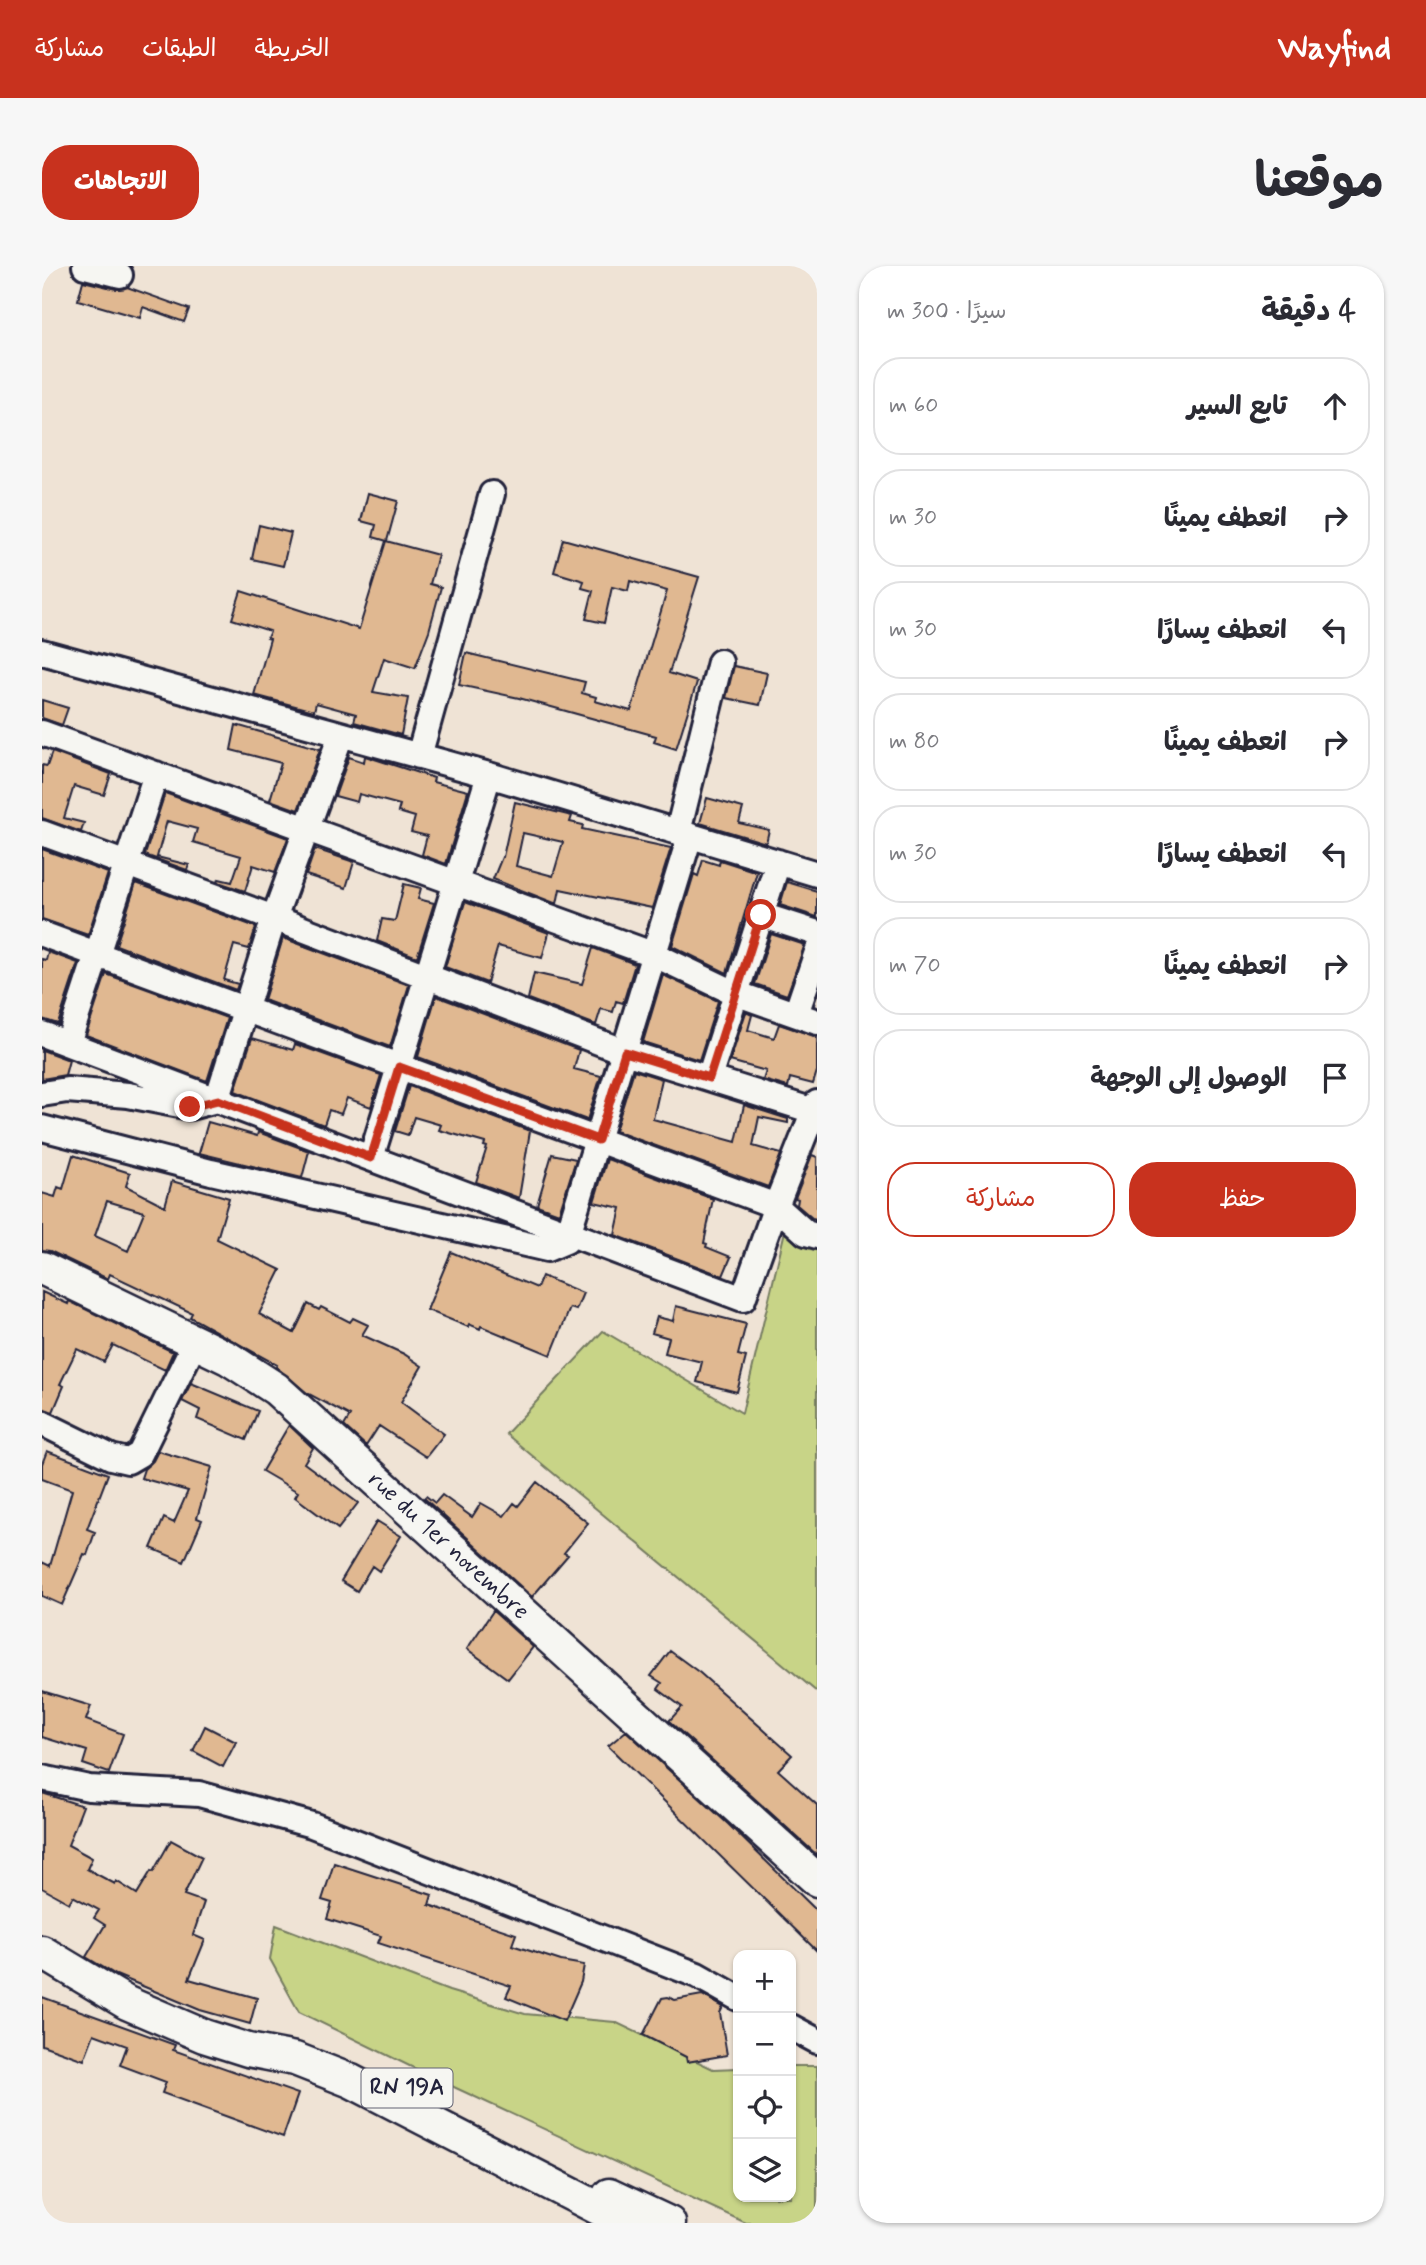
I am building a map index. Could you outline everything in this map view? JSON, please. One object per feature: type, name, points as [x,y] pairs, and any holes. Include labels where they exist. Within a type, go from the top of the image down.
[{"type":"main road","name":"rue du 1er novembre","points":[[42,1268],[228,1358],[276,1389],[817,1880]]},
{"type":"main road","points":[[42,1952],[127,2003]]},
{"type":"main road","name":"RN 19A","points":[[127,2003],[204,2036],[248,2050],[295,2059],[330,2072],[626,2223]]},
{"type":"main road","name":"RN 19A","points":[[127,2003],[205,2024],[328,2050],[402,2085],[603,2192],[669,2223]]},
{"type":"street","points":[[85,266],[120,275]]},
{"type":"street","points":[[419,756],[492,494]]},
{"type":"street","points":[[42,652],[489,775],[817,874]]},
{"type":"street","points":[[42,1128],[211,1172],[547,1249],[566,1241],[655,955],[684,834],[720,662]]},
{"type":"street","points":[[42,733],[655,955],[735,992],[807,1018],[817,952]]},
{"type":"street","points":[[218,1100],[274,918],[341,734]]},
{"type":"street","points":[[68,1043],[156,774]]},
{"type":"street","points":[[371,1158],[489,775]]},
{"type":"street","points":[[42,833],[625,1052],[816,1109],[776,1206],[743,1299],[42,1034]]},
{"type":"street","points":[[709,1078],[778,862]]},
{"type":"street","points":[[761,915],[817,933]]},
{"type":"street","points":[[42,934],[776,1206],[806,1233],[817,1236]]},
{"type":"street","points":[[42,1094],[67,1090],[128,1095],[190,1107],[218,1100]]},
{"type":"street","points":[[42,1423],[111,1457],[128,1461],[140,1454],[195,1342]]},
{"type":"street","points":[[42,1778],[89,1788],[199,1794],[312,1825],[697,1975],[733,1995]]},
{"type":"street","points":[[796,2030],[817,2041]]},
{"type":"green space","points":[[789,1214],[817,1222],[817,1692],[506,1434],[603,1331],[742,1413]]},
{"type":"green space","points":[[276,1925],[449,1991],[525,2014],[615,2022],[713,2069],[733,2068],[733,2202],[796,2202],[796,2066],[817,2066],[817,2223],[746,2223],[428,2075],[299,2012],[270,1959]]},
{"type":"building","points":[[83,281],[116,289],[127,287],[189,309],[184,322],[143,307],[140,318],[78,300]]},
{"type":"building","points":[[368,493],[398,501],[387,541],[373,537],[376,525],[361,521]]},
{"type":"building","points":[[259,525],[291,533],[283,566],[252,559]]},
{"type":"building","points":[[563,539],[699,577],[669,673],[697,682],[676,749],[654,742],[656,736],[519,698],[459,685],[466,653],[585,682],[582,693],[596,697],[595,701],[631,711],[667,591],[630,581],[628,591],[612,587],[604,623],[586,619],[593,591],[582,588],[584,581],[554,572]]},
{"type":"building","points":[[386,541],[438,555],[430,584],[441,587],[415,668],[384,658],[373,692],[408,698],[401,735],[354,722],[356,714],[316,703],[314,711],[254,695],[270,631],[232,619],[241,591],[359,629]]},
{"type":"building","points":[[734,666],[767,673],[760,705],[726,698]]},
{"type":"building","points":[[42,700],[68,708],[62,725],[42,718]]},
{"type":"building","points":[[236,725],[320,749],[298,810],[270,800],[281,763],[231,750]]},
{"type":"building","points":[[52,752],[111,774],[104,795],[74,786],[64,818],[84,823],[81,832],[42,818],[42,765],[47,766]]},
{"type":"building","points":[[365,756],[434,778],[433,782],[468,791],[446,864],[422,855],[427,836],[411,832],[415,817],[398,812],[400,805],[359,794],[357,802],[335,796],[349,757],[364,762]]},
{"type":"building","points":[[165,793],[288,838],[275,872],[253,865],[245,891],[218,882],[219,879],[232,882],[241,856],[193,842],[197,829],[167,821],[157,857],[189,865],[187,870],[145,855]]},
{"type":"building","points":[[707,798],[743,808],[739,823],[769,830],[766,843],[700,823]]},
{"type":"building","points":[[515,802],[572,816],[570,822],[583,825],[582,829],[671,848],[652,908],[560,889],[557,904],[493,879],[503,857]],"holes":[[[523,833],[563,842],[553,876],[516,866]]]},
{"type":"building","points":[[42,849],[108,873],[88,935],[42,919]]},
{"type":"building","points":[[315,849],[354,862],[346,888],[306,875]]},
{"type":"building","points":[[703,860],[719,865],[720,860],[757,872],[727,973],[672,946],[694,874],[698,876]]},
{"type":"building","points":[[787,882],[817,891],[817,917],[780,905]]},
{"type":"building","points":[[136,883],[256,927],[249,949],[234,945],[224,980],[238,984],[236,990],[116,945]]},
{"type":"building","points":[[404,884],[421,888],[418,899],[434,903],[417,957],[377,941],[382,919],[395,921]]},
{"type":"building","points":[[465,902],[549,933],[542,958],[498,946],[487,983],[445,967]]},
{"type":"building","points":[[771,934],[805,945],[787,995],[755,984]]},
{"type":"building","points":[[283,938],[409,985],[390,1047],[264,1000]]},
{"type":"building","points":[[593,948],[635,964],[623,1003],[616,1001],[613,1012],[601,1009],[596,1025],[528,999],[534,973],[582,984]]},
{"type":"building","points":[[48,952],[78,963],[58,1024],[42,1019],[42,959],[46,960]]},
{"type":"building","points":[[106,974],[227,1018],[207,1081],[86,1035]]},
{"type":"building","points":[[663,975],[718,1001],[699,1060],[643,1042]]},
{"type":"building","points":[[436,996],[579,1050],[574,1069],[601,1076],[587,1120],[418,1057]]},
{"type":"building","points":[[746,1012],[752,1015],[748,1030],[774,1038],[779,1024],[817,1037],[817,1071],[813,1084],[790,1078],[788,1087],[763,1080],[766,1071],[730,1061]]},
{"type":"building","points":[[252,1038],[293,1050],[295,1044],[381,1075],[371,1107],[347,1098],[341,1114],[329,1110],[324,1125],[235,1091]]},
{"type":"building","points":[[42,1050],[69,1060],[65,1075],[42,1079]]},
{"type":"building","points":[[634,1070],[662,1079],[653,1119],[736,1142],[744,1105],[788,1119],[788,1123],[759,1117],[753,1146],[781,1154],[768,1187],[615,1131]]},
{"type":"building","points":[[409,1086],[530,1131],[519,1198],[476,1182],[487,1147],[484,1146],[485,1143],[439,1130],[441,1125],[414,1117],[408,1135],[395,1131]]},
{"type":"building","points":[[208,1122],[257,1136],[258,1132],[309,1151],[302,1178],[199,1153]]},
{"type":"building","points":[[552,1154],[576,1159],[559,1213],[537,1205]]},
{"type":"building","points":[[73,1155],[130,1173],[126,1186],[165,1206],[172,1181],[229,1198],[217,1239],[281,1270],[259,1314],[294,1333],[308,1304],[319,1310],[321,1307],[350,1322],[353,1318],[368,1325],[362,1335],[404,1354],[422,1366],[401,1402],[444,1434],[426,1457],[379,1426],[366,1446],[344,1426],[350,1416],[307,1393],[276,1367],[277,1365],[190,1317],[192,1313],[110,1274],[108,1279],[50,1251],[42,1250],[42,1193],[55,1197],[58,1187],[63,1189]],"holes":[[[107,1201],[144,1212],[128,1251],[95,1236]]]},
{"type":"building","points":[[812,1155],[817,1157],[817,1219],[797,1205],[798,1199],[795,1198]]},
{"type":"building","points":[[607,1159],[713,1199],[704,1243],[707,1244],[706,1247],[731,1257],[723,1276],[615,1235],[621,1208],[594,1202]]},
{"type":"building","points":[[451,1252],[537,1288],[542,1276],[583,1293],[576,1310],[570,1308],[551,1355],[481,1326],[480,1329],[469,1324],[468,1327],[427,1310]]},
{"type":"building","points":[[42,1292],[68,1304],[69,1301],[173,1352],[165,1370],[113,1345],[104,1362],[77,1349],[60,1384],[64,1386],[53,1412],[42,1408]]},
{"type":"building","points":[[676,1306],[746,1324],[738,1355],[746,1357],[737,1392],[697,1382],[702,1362],[665,1353],[669,1338],[652,1333],[657,1317],[673,1321]]},
{"type":"building","points":[[191,1383],[258,1411],[246,1440],[197,1419],[200,1410],[182,1401]]},
{"type":"building","points":[[289,1425],[313,1448],[304,1463],[358,1503],[338,1529],[295,1497],[298,1492],[262,1471]]},
{"type":"building","points":[[47,1451],[108,1474],[87,1529],[95,1532],[87,1555],[84,1554],[62,1605],[42,1596],[42,1562],[50,1566],[72,1490],[42,1479],[42,1464]]},
{"type":"building","points":[[158,1451],[212,1467],[197,1518],[202,1520],[184,1562],[151,1548],[164,1518],[174,1523],[188,1491],[141,1478],[144,1469],[153,1461]]},
{"type":"building","points":[[537,1482],[588,1523],[564,1553],[568,1555],[532,1597],[424,1498],[426,1496],[435,1503],[442,1495],[472,1517],[481,1503],[504,1516],[514,1503],[518,1506]]},
{"type":"building","points":[[377,1521],[401,1536],[379,1571],[372,1566],[357,1591],[341,1581]]},
{"type":"building","points":[[493,1611],[533,1647],[508,1679],[467,1649]]},
{"type":"building","points":[[670,1651],[700,1673],[792,1755],[778,1770],[817,1805],[817,1855],[669,1721],[682,1707],[658,1689],[662,1683],[651,1676]]},
{"type":"building","points":[[42,1691],[91,1706],[86,1720],[123,1734],[109,1773],[83,1764],[87,1751],[42,1737]]},
{"type":"building","points":[[205,1726],[236,1742],[223,1767],[193,1751]]},
{"type":"building","points":[[626,1731],[728,1824],[817,1911],[817,1951],[608,1746]]},
{"type":"building","points":[[42,1793],[83,1806],[68,1845],[92,1858],[87,1869],[115,1884],[116,1881],[137,1894],[171,1840],[202,1857],[184,1895],[204,1902],[193,1935],[205,1940],[189,1979],[257,1998],[250,2024],[200,2010],[116,1975],[86,1957],[105,1925],[94,1918],[99,1910],[73,1896],[69,1903],[42,1888]]},
{"type":"building","points":[[334,1863],[432,1895],[429,1905],[516,1934],[512,1945],[561,1961],[584,1965],[581,1982],[564,2021],[506,1997],[511,1986],[378,1943],[381,1936],[327,1919],[332,1903],[322,1900]]},
{"type":"building","points":[[702,1995],[723,2007],[720,2013],[727,2055],[687,2062],[686,2057],[643,2035],[662,1998],[675,2000]]},
{"type":"building","points":[[42,1997],[175,2045],[173,2050],[298,2094],[283,2137],[162,2093],[166,2082],[120,2065],[127,2046],[94,2034],[84,2060],[42,2045]]},
{"type":"route","points":[[190,1107],[218,1100],[371,1158],[399,1067],[598,1140],[625,1052],[709,1078],[761,915]]}]
